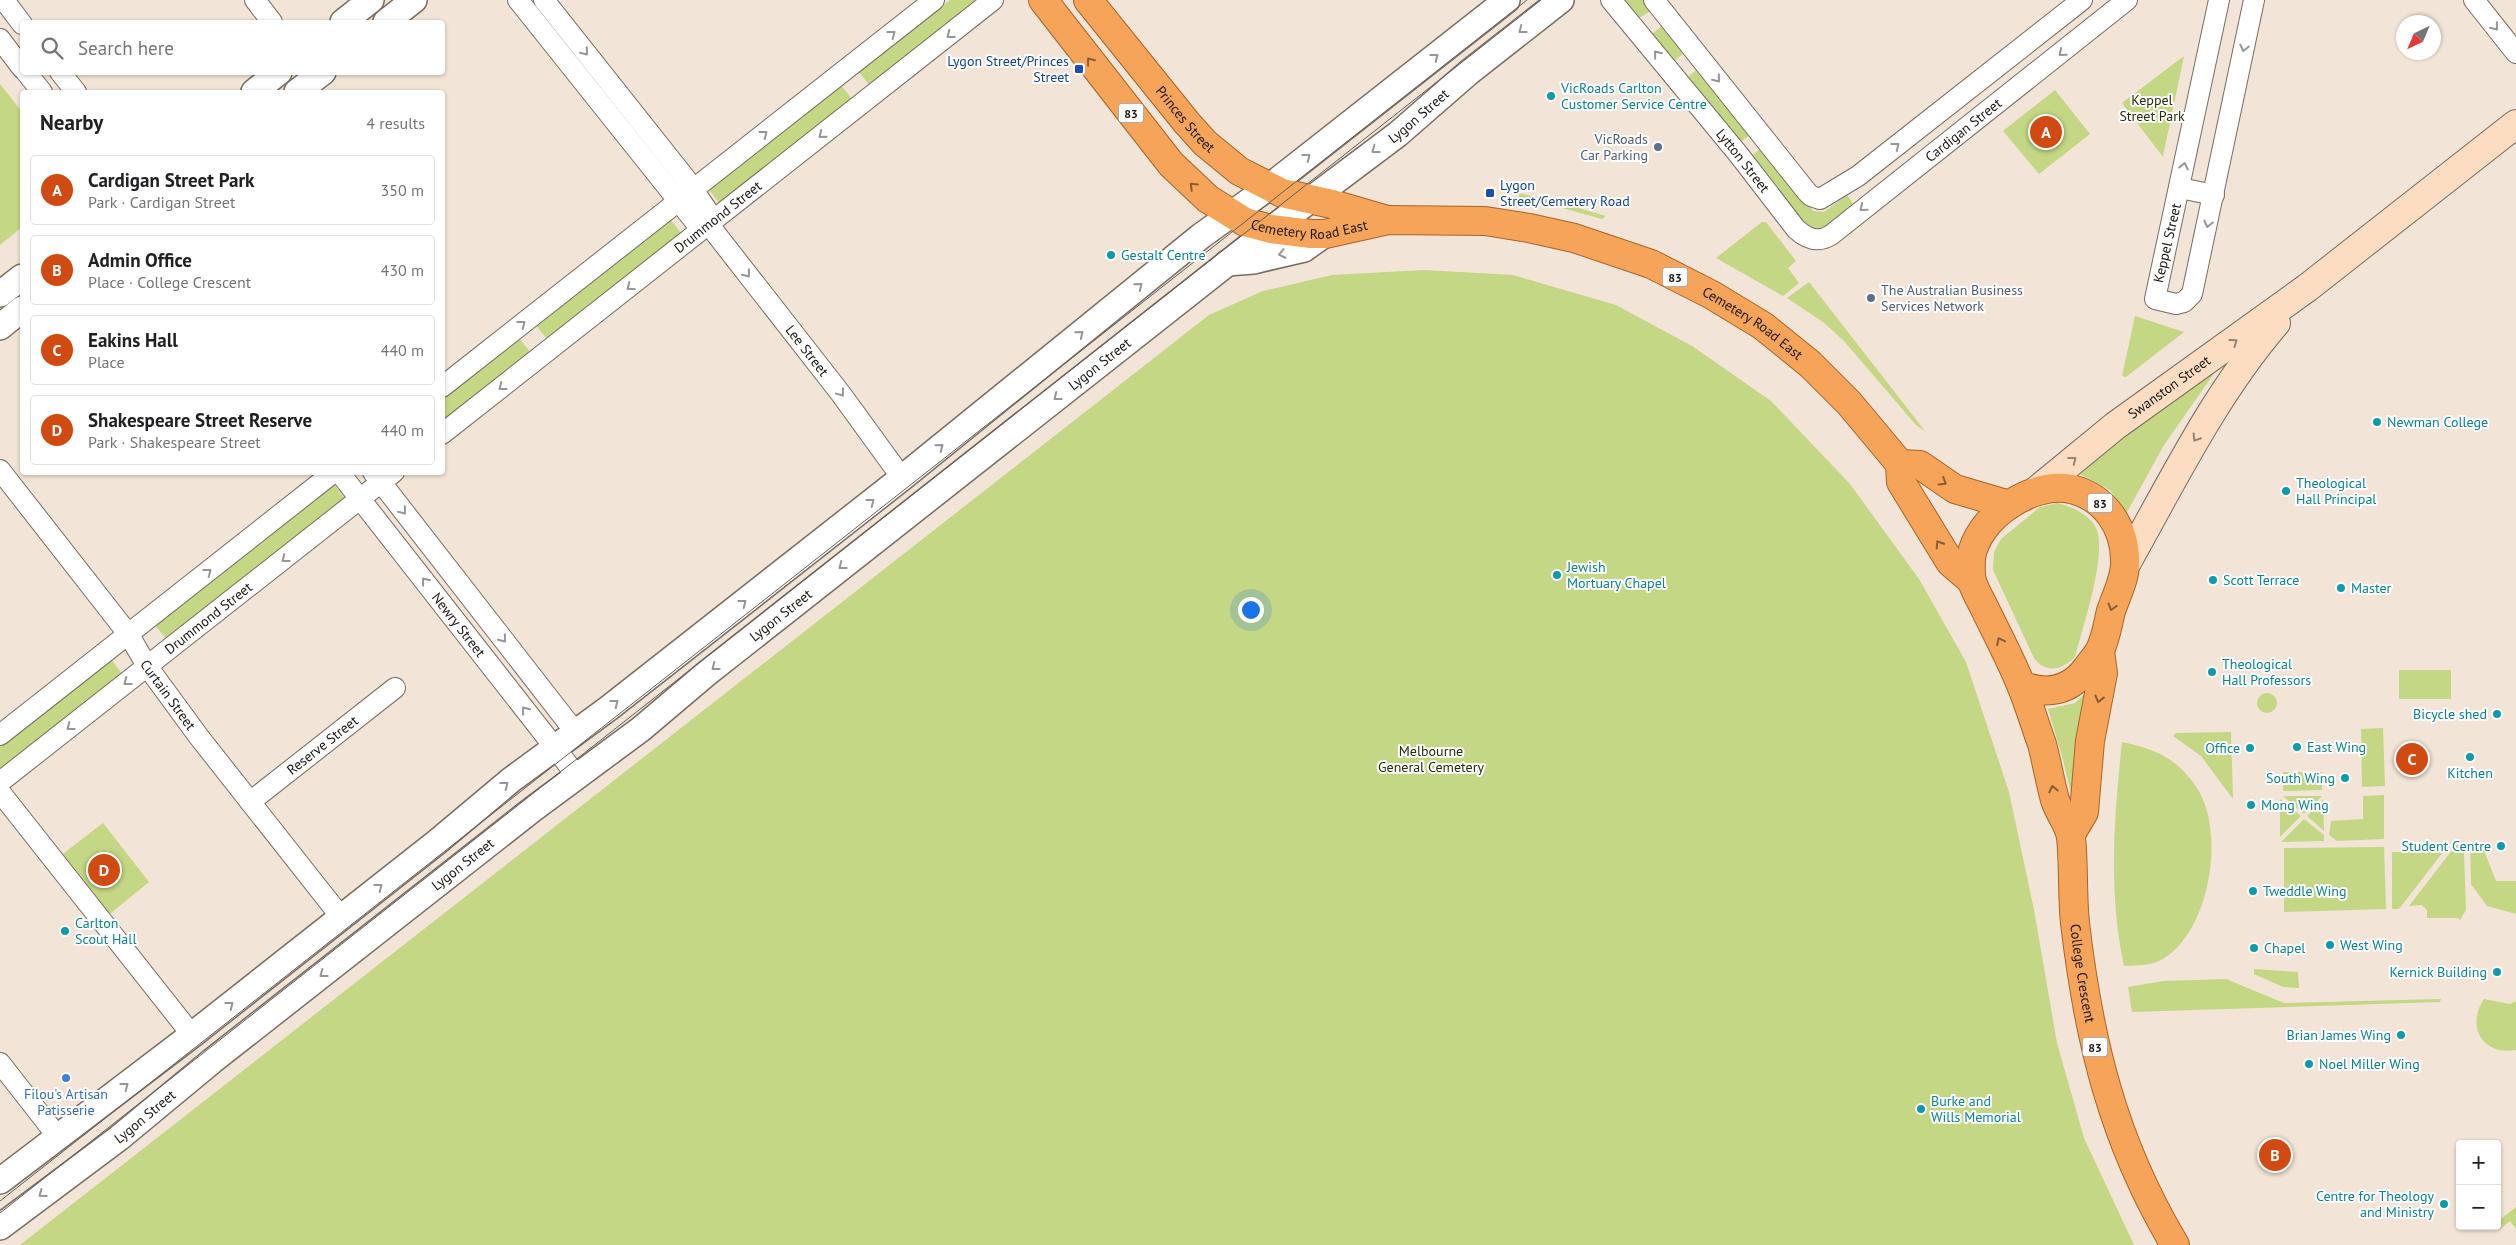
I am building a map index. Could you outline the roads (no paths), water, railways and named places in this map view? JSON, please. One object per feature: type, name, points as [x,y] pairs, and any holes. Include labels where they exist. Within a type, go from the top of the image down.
[{"type":"highway","name":"83","points":[[1042,0],[1171,164],[1208,200],[1232,215]]},
{"type":"highway","name":"Princes Street","points":[[1088,0],[1205,143],[1246,176],[1269,187],[1311,200]]},
{"type":"highway","name":"Cemetery Road East","points":[[1311,200],[1388,220]]},
{"type":"highway","name":"Cemetery Road East","points":[[1232,215],[1245,222],[1271,229],[1326,234],[1388,220],[1459,220],[1507,224],[1574,238],[1651,264],[1712,295],[1763,326],[1810,364],[1849,403],[1900,464],[1901,482],[1950,562],[1972,580]]},
{"type":"highway","points":[[1900,464],[1920,465],[1955,489],[2009,505]]},
{"type":"highway","name":"83","points":[[2056,488],[2070,489],[2098,501],[2112,516],[2119,530],[2126,564],[2100,651],[2082,675],[2064,689],[2047,691],[2021,685],[1972,580],[1971,556],[1976,542],[2000,511],[2009,505],[2036,491],[2056,488]]},
{"type":"highway","name":"83","points":[[2071,834],[2084,812],[2090,741],[2103,673],[2100,651]]},
{"type":"highway","name":"College Crescent","points":[[2021,685],[2044,754],[2056,803],[2071,834],[2075,923],[2084,987],[2098,1062],[2114,1115],[2130,1156],[2175,1245]]},
{"type":"main road","name":"Swanston Street","points":[[2036,491],[2115,426],[2307,288],[2516,124]]},
{"type":"main road","name":"Swanston Street","points":[[2126,564],[2191,447],[2246,360],[2307,288]]},
{"type":"street","points":[[4,0],[20,21]]},
{"type":"street","points":[[255,0],[270,20]]},
{"type":"street","points":[[346,20],[371,0]]},
{"type":"street","points":[[389,20],[414,0]]},
{"type":"street","name":"Lee Street","points":[[518,0],[625,134],[686,197]]},
{"type":"street","name":"Lee Street","points":[[544,0],[686,179],[686,197],[696,223],[710,225],[841,394],[902,478]]},
{"type":"street","points":[[445,385],[686,197],[934,0]]},
{"type":"street","name":"Drummond Street","points":[[445,432],[710,225],[993,0]]},
{"type":"street","points":[[0,1181],[192,1035],[437,842],[490,796],[576,733],[902,478],[1201,236],[1269,187],[1507,0]]},
{"type":"street","name":"Lygon Street","points":[[0,1227],[119,1138],[212,1061],[361,943],[663,711],[713,669],[1226,263],[1398,134],[1468,72],[1561,0]]},
{"type":"street","name":"Lytton Street","points":[[1611,0],[1739,155],[1796,229]]},
{"type":"street","name":"Cardigan Street","points":[[1796,229],[1812,240],[1827,238],[2127,0]]},
{"type":"street","name":"Keppel Street","points":[[2219,0],[2155,298],[2176,304],[2184,302],[2192,294],[2254,0]]},
{"type":"street","points":[[2474,0],[2516,53]]},
{"type":"street","points":[[2075,5],[2085,34]]},
{"type":"street","name":"Cardigan Street","points":[[1763,136],[1809,194],[1820,199],[1858,176],[2075,5]]},
{"type":"street","points":[[1638,33],[1659,6],[1763,136],[1739,155]]},
{"type":"street","points":[[544,32],[562,22]]},
{"type":"street","points":[[0,39],[20,65]]},
{"type":"street","points":[[1673,75],[1698,55]]},
{"type":"street","points":[[28,75],[40,90]]},
{"type":"street","points":[[62,75],[74,90]]},
{"type":"street","points":[[256,90],[275,75]]},
{"type":"street","points":[[1950,104],[1966,126]]},
{"type":"street","points":[[625,134],[631,109]]},
{"type":"street","points":[[2180,188],[2214,195]]},
{"type":"street","points":[[1226,263],[1253,262],[1304,249],[1326,234]]},
{"type":"street","points":[[0,294],[20,279]]},
{"type":"street","points":[[0,327],[20,311]]},
{"type":"street","name":"Curtain Street","points":[[0,470],[129,634],[147,666],[341,918]]},
{"type":"street","points":[[0,736],[330,475]]},
{"type":"street","name":"Newry Street","points":[[341,475],[577,776]]},
{"type":"street","name":"Drummond Street","points":[[0,782],[360,499],[383,476]]},
{"type":"street","name":"Newry Street","points":[[383,476],[576,733]]},
{"type":"street","points":[[902,478],[922,503]]},
{"type":"street","name":"Reserve Street","points":[[250,802],[395,688]]},
{"type":"street","points":[[576,733],[598,761]]},
{"type":"street","points":[[0,792],[212,1061]]},
{"type":"street","points":[[341,918],[361,943]]},
{"type":"street","points":[[0,1063],[82,1166]]},
{"type":"tram line","points":[[0,1201],[1527,0]]},
{"type":"tram line","points":[[0,1213],[1541,0]]},
{"type":"place","name":"Lygon Street/Princes Street","points":[[1079,69]]},
{"type":"place","name":"VicRoads Carlton Customer Service Centre","points":[[1551,96]]},
{"type":"place","name":"Cardigan Street Park","points":[[2046,132]]},
{"type":"place","name":"VicRoads Car Parking","points":[[1658,147]]},
{"type":"place","name":"Lygon Street/Cemetery Road","points":[[1490,193]]},
{"type":"place","name":"Gestalt Centre","points":[[1111,255]]},
{"type":"place","name":"The Australian Business Services Network","points":[[1871,298]]},
{"type":"place","name":"Newman College","points":[[2377,422]]},
{"type":"place","name":"Theological Hall Principal","points":[[2286,491]]},
{"type":"place","name":"Jewish Mortuary Chapel","points":[[1557,575]]},
{"type":"place","name":"Scott Terrace","points":[[2213,580]]},
{"type":"place","name":"Master","points":[[2341,588]]},
{"type":"place","name":"Theological Hall Professors","points":[[2212,672]]},
{"type":"place","name":"Bicycle shed","points":[[2497,714]]},
{"type":"place","name":"East Wing","points":[[2297,747]]},
{"type":"place","name":"Office","points":[[2250,748]]},
{"type":"place","name":"Kitchen","points":[[2470,757]]},
{"type":"place","name":"Eakins Hall","points":[[2412,759]]},
{"type":"place","name":"South Wing","points":[[2345,778]]},
{"type":"place","name":"Mong Wing","points":[[2251,805]]},
{"type":"place","name":"Student Centre","points":[[2501,846]]},
{"type":"place","name":"Shakespeare Street Reserve","points":[[104,870]]},
{"type":"place","name":"Tweddle Wing","points":[[2253,891]]},
{"type":"place","name":"Carlton Scout Hall","points":[[65,931]]},
{"type":"place","name":"West Wing","points":[[2330,945]]},
{"type":"place","name":"Chapel","points":[[2254,948]]},
{"type":"place","name":"Kernick Building","points":[[2497,972]]},
{"type":"place","name":"Brian James Wing","points":[[2401,1035]]},
{"type":"place","name":"Noel Miller Wing","points":[[2309,1064]]},
{"type":"place","name":"Filou's Artisan Patisserie","points":[[66,1078]]},
{"type":"place","name":"Burke and Wills Memorial","points":[[1921,1109]]},
{"type":"place","name":"Admin Office","points":[[2275,1155]]},
{"type":"place","name":"Centre for Theology and Ministry","points":[[2444,1204]]},
{"type":"park label","name":"Keppel Street Park","points":[[2152,108]]},
{"type":"park label","name":"Melbourne General Cemetery","points":[[1431,760]]}]
